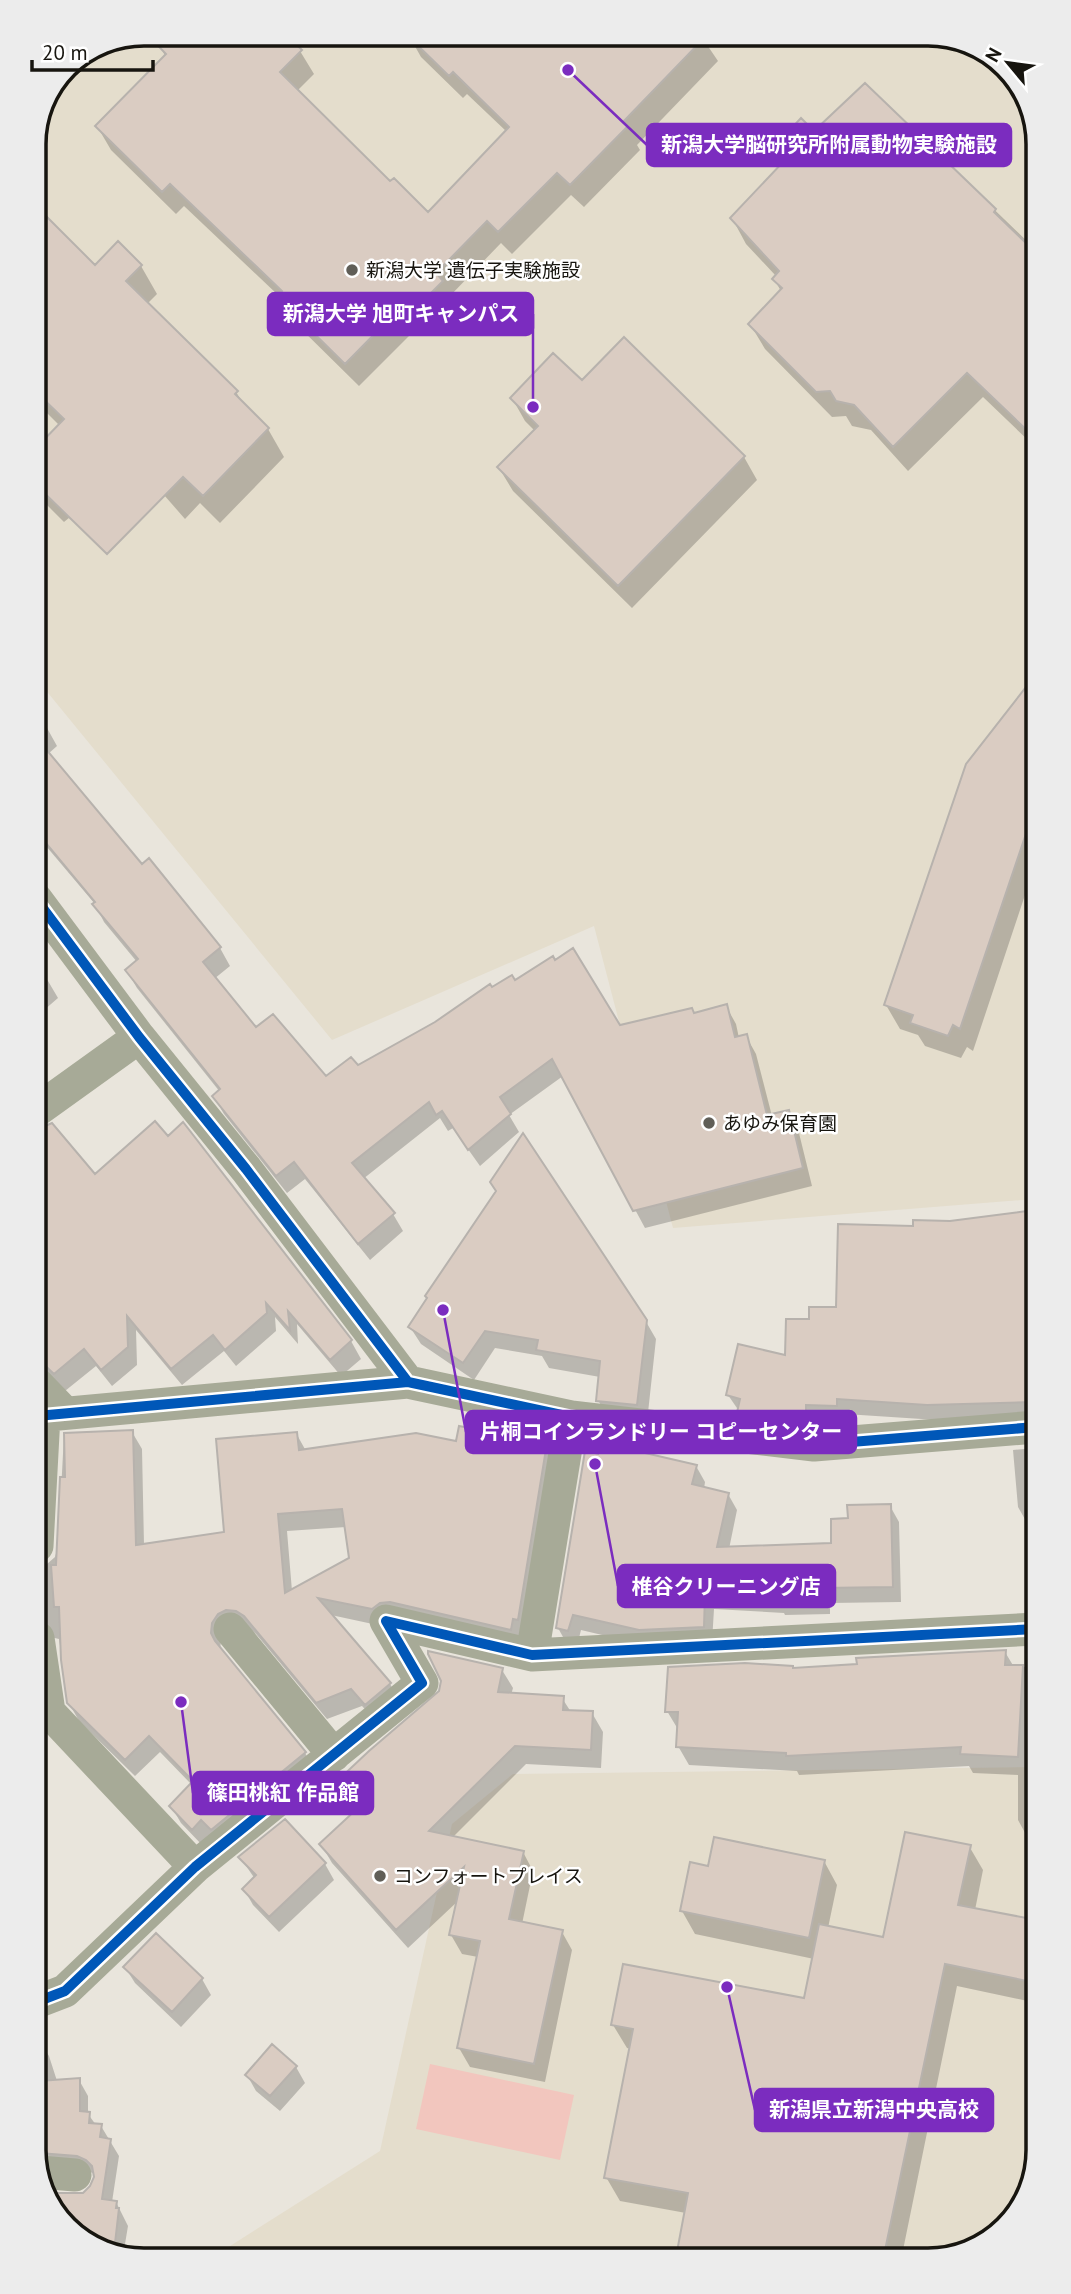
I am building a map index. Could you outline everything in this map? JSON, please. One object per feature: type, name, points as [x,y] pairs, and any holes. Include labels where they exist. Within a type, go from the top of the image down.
[{"type":"street","points":[[46,912],[139,1037],[246,1169],[408,1382]]},
{"type":"street","points":[[46,1104],[139,1037]]},
{"type":"street","points":[[46,1407],[408,1382],[571,1417],[814,1444],[1026,1428]]},
{"type":"street","points":[[532,1655],[571,1417]]},
{"type":"street","points":[[46,1998],[65,1991],[195,1867],[422,1683],[386,1621],[532,1655],[1026,1630]]},
{"type":"street","points":[[230,1629],[334,1755]]},
{"type":"street","points":[[46,1692],[49,1712],[195,1867]]},
{"type":"street","points":[[48,2173],[75,2175]]},
{"type":"shaded area","points":[[144,46],[934,46],[953,49],[973,57],[973,98],[1014,98],[1024,124],[1026,144],[1026,1200],[673,1228],[594,926],[332,1040],[46,690],[46,137],[56,100],[66,84],[89,62],[124,47]]},
{"type":"shaded area","points":[[1026,1767],[1026,2150],[1020,2182],[1012,2200],[997,2220],[959,2243],[928,2248],[227,2248],[380,2151],[452,1824],[513,1774]]},
{"type":"shaded area","points":[[430,2064],[574,2095],[560,2160],[416,2129]]},
{"type":"building","points":[[158,46],[298,46],[302,50],[280,72],[390,181],[394,178],[428,212],[509,127],[453,72],[449,76],[418,46],[696,46],[623,122],[628,126],[570,185],[557,173],[498,232],[487,221],[436,273],[443,281],[416,308],[408,300],[345,364],[277,297],[282,291],[170,184],[162,192],[95,126],[166,54]]},
{"type":"building","points":[[865,83],[996,209],[994,212],[1026,243],[1026,429],[967,373],[893,447],[854,405],[836,401],[830,391],[816,392],[748,324],[782,288],[772,279],[779,271],[730,218],[785,160],[774,147],[801,118],[814,131]]},
{"type":"building","points":[[46,216],[95,265],[118,241],[142,265],[126,281],[238,391],[235,394],[269,428],[203,496],[183,477],[107,554],[46,495],[46,438],[64,419],[46,402]]},
{"type":"building","points":[[624,337],[745,456],[618,586],[497,467],[538,426],[510,398],[553,353],[582,380]]},
{"type":"building","points":[[1026,687],[1026,834],[960,1029],[953,1025],[948,1036],[910,1023],[913,1015],[884,1005],[966,764]]},
{"type":"building","points":[[46,749],[142,864],[149,858],[221,947],[203,962],[256,1027],[273,1014],[326,1076],[351,1057],[358,1065],[435,1022],[490,984],[492,987],[512,975],[515,980],[553,956],[555,960],[573,948],[620,1025],[692,1008],[694,1013],[727,1004],[735,1037],[747,1034],[767,1115],[789,1110],[803,1168],[633,1211],[552,1059],[500,1097],[511,1114],[468,1150],[442,1111],[436,1115],[429,1102],[352,1163],[395,1213],[358,1244],[294,1162],[276,1176],[212,1096],[220,1089],[125,970],[138,959],[92,904],[95,902],[46,843]]},
{"type":"building","points":[[155,1121],[168,1136],[183,1122],[352,1340],[330,1360],[288,1311],[290,1330],[266,1303],[267,1313],[225,1350],[213,1335],[171,1369],[127,1316],[128,1347],[101,1370],[84,1349],[54,1374],[46,1366],[46,1126],[52,1123],[95,1174]]},
{"type":"building","points":[[523,1133],[647,1320],[637,1405],[596,1401],[600,1361],[536,1350],[538,1340],[485,1331],[463,1363],[408,1327],[427,1298],[425,1296],[496,1191],[490,1182]]},
{"type":"building","points":[[1026,1211],[1026,1402],[927,1405],[837,1399],[837,1406],[806,1405],[806,1416],[736,1417],[740,1399],[726,1395],[738,1344],[785,1355],[786,1319],[809,1319],[809,1307],[836,1307],[838,1224],[913,1226],[913,1220],[950,1221]]},
{"type":"building","points":[[459,1426],[547,1443],[518,1620],[513,1619],[511,1630],[390,1602],[380,1603],[372,1609],[318,1598],[391,1683],[365,1705],[351,1689],[316,1703],[244,1616],[236,1611],[226,1610],[218,1614],[212,1623],[211,1633],[215,1641],[306,1752],[211,1830],[201,1820],[192,1830],[169,1806],[193,1781],[149,1736],[125,1760],[67,1703],[61,1660],[59,1607],[54,1607],[51,1565],[56,1565],[60,1477],[65,1477],[64,1433],[133,1430],[136,1545],[224,1532],[216,1439],[297,1432],[299,1450],[416,1433],[456,1441]],"holes":[[[342,1509],[349,1558],[285,1593],[278,1514]]]},
{"type":"building","points":[[587,1440],[633,1444],[632,1450],[697,1465],[692,1484],[729,1493],[717,1547],[831,1543],[831,1519],[848,1518],[847,1505],[891,1504],[893,1587],[822,1588],[822,1598],[774,1600],[774,1597],[705,1594],[704,1627],[639,1630],[573,1615],[568,1631],[556,1628],[585,1451],[599,1454],[586,1445]]},
{"type":"building","points":[[1006,1650],[1005,1665],[1023,1665],[1018,1757],[960,1754],[961,1747],[786,1756],[786,1753],[676,1747],[678,1712],[665,1712],[668,1667],[745,1663],[793,1668],[857,1664],[856,1658]]},
{"type":"building","points":[[428,1651],[503,1668],[498,1692],[564,1696],[563,1710],[593,1711],[591,1750],[515,1746],[429,1831],[524,1851],[509,1919],[563,1930],[534,2064],[457,2048],[480,1941],[449,1935],[464,1867],[396,1930],[319,1844],[359,1807],[335,1783],[439,1691],[441,1681]]},
{"type":"building","points":[[285,1819],[326,1863],[269,1917],[242,1889],[256,1875],[238,1857]]},
{"type":"building","points":[[905,1832],[971,1845],[958,1905],[1026,1918],[1026,1981],[945,1964],[885,2248],[678,2248],[688,2193],[604,2178],[633,2029],[611,2025],[623,1964],[804,1998],[819,1924],[883,1937]]},
{"type":"building","points":[[714,1837],[825,1860],[809,1938],[680,1911],[690,1862],[708,1866]]},
{"type":"building","points":[[156,1933],[203,1978],[172,2012],[123,1967]]},
{"type":"building","points":[[272,2044],[297,2066],[270,2096],[245,2075]]},
{"type":"building","points":[[80,2078],[80,2111],[90,2112],[89,2123],[102,2124],[100,2137],[111,2139],[102,2199],[117,2201],[116,2208],[119,2208],[115,2244],[94,2235],[74,2220],[57,2195],[83,2193],[94,2177],[92,2166],[86,2160],[77,2156],[46,2154],[46,2080]]},
{"type":"cycle path","points":[[46,912],[139,1037],[246,1169],[408,1382],[46,1415]]},
{"type":"cycle path","points":[[408,1382],[571,1417],[814,1445],[1026,1428]]},
{"type":"cycle path","points":[[46,1998],[65,1991],[195,1867],[422,1683],[386,1621],[532,1655],[1026,1630]]},
{"type":"place","name":"新潟大学脳研究所附属動物実験施設","points":[[568,70]]},
{"type":"place","name":"新潟大学 遺伝子実験施設","points":[[352,270]]},
{"type":"place","name":"新潟大学 旭町キャンパス","points":[[533,407]]},
{"type":"place","name":"あゆみ保育園","points":[[709,1123]]},
{"type":"place","name":"片桐コインランドリー コピーセンター","points":[[443,1310]]},
{"type":"place","name":"椎谷クリーニング店","points":[[595,1464]]},
{"type":"place","name":"篠田桃紅 作品館","points":[[181,1702]]},
{"type":"place","name":"コンフォートプレイス","points":[[380,1876]]},
{"type":"place","name":"新潟県立新潟中央高校","points":[[727,1987]]}]
